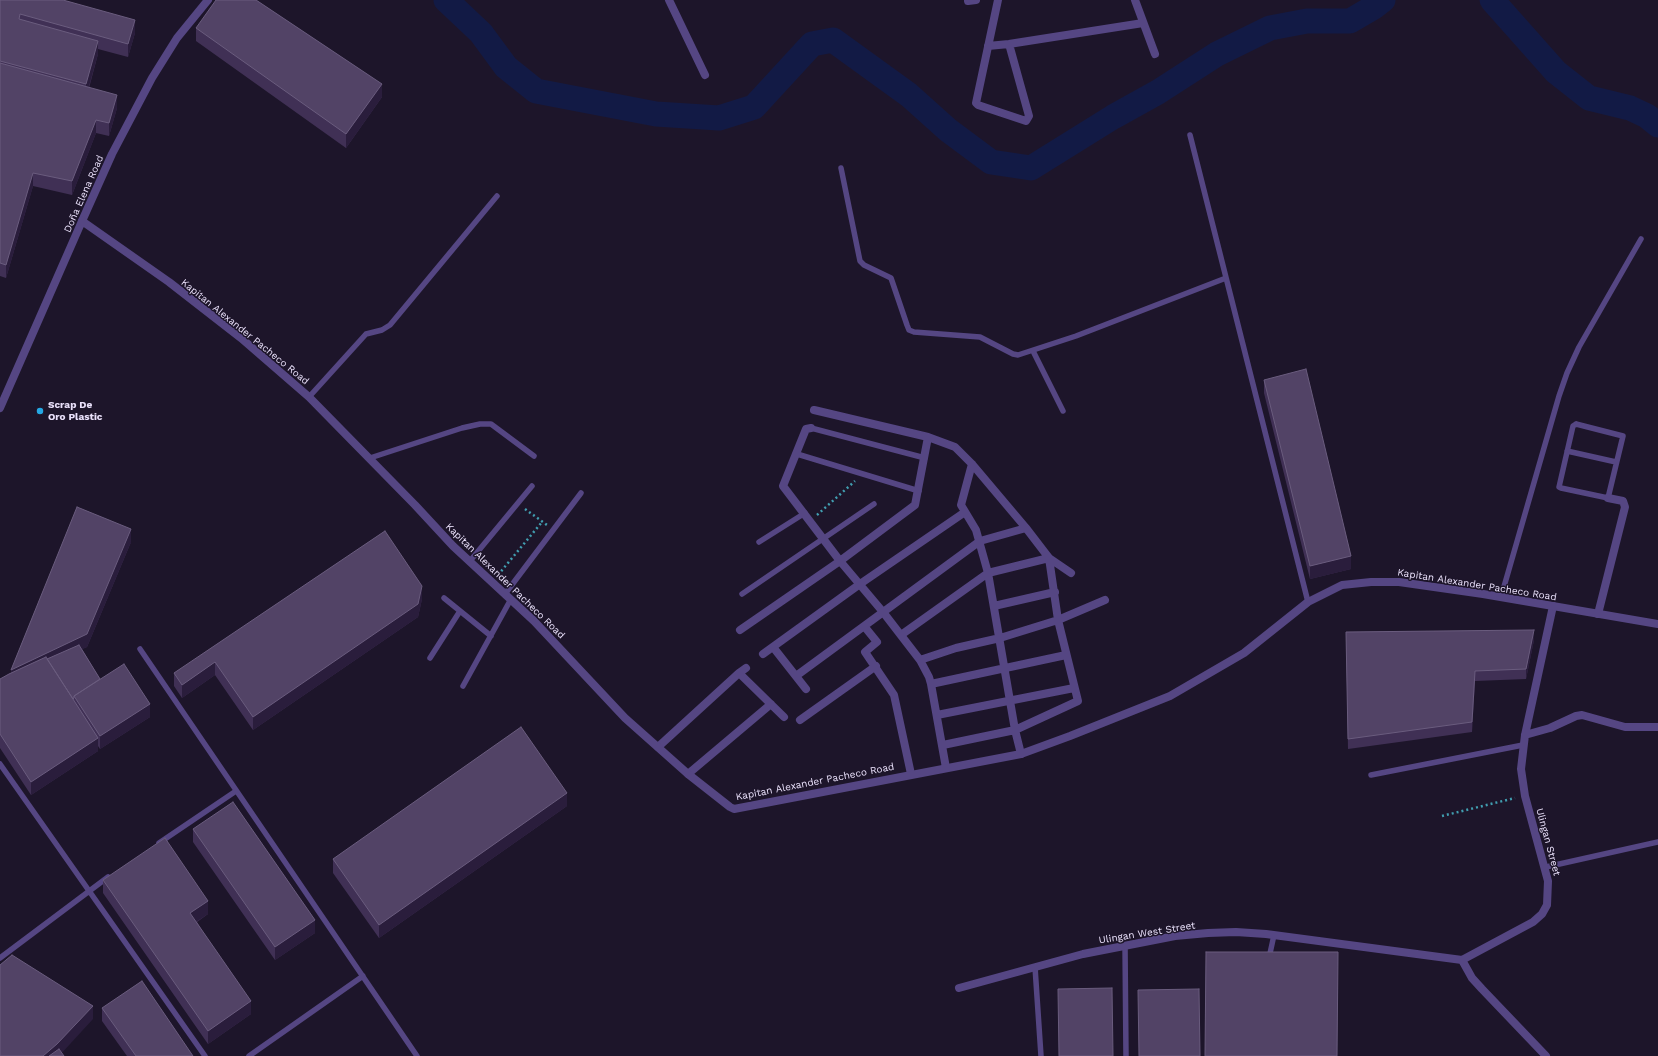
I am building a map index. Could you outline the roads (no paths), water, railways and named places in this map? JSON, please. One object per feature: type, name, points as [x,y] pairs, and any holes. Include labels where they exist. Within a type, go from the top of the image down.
[{"type":"street","name":"Doña Elena Road","points":[[0,408],[112,154],[152,78],[177,38],[208,0]]},
{"type":"street","points":[[669,0],[705,75]]},
{"type":"street","points":[[998,0],[976,103],[978,105],[1026,121],[1029,116],[1009,44]]},
{"type":"street","points":[[1135,0],[1155,54]]},
{"type":"street","points":[[988,46],[1143,23]]},
{"type":"street","name":"Kapitan Alexander Pacheco Road","points":[[82,221],[169,282],[241,338],[309,397],[370,458],[453,546],[534,621],[625,718],[688,774],[734,809],[1021,754],[1170,696],[1244,653],[1308,602],[1342,585],[1371,582],[1399,582],[1501,597],[1658,624]]},
{"type":"street","points":[[814,410],[928,438],[955,447],[972,464],[1026,528],[1049,558],[1071,573]]},
{"type":"street","points":[[810,428],[806,428],[797,454],[783,486],[840,561],[883,612],[920,660],[931,684],[946,768]]},
{"type":"street","points":[[740,630],[840,561],[915,505],[919,491],[928,438]]},
{"type":"street","points":[[972,464],[961,505],[976,530],[988,572],[1015,730],[1021,754]]},
{"type":"street","points":[[1598,614],[1625,507],[1623,500],[1608,498]]},
{"type":"street","points":[[763,654],[860,584],[964,512]]},
{"type":"street","points":[[796,676],[980,541],[1026,528]]},
{"type":"street","points":[[901,635],[988,572],[1049,558]]},
{"type":"street","points":[[943,745],[1015,730],[1078,701],[1058,620],[1049,558]]},
{"type":"street","points":[[994,606],[1055,592]]},
{"type":"street","points":[[920,660],[956,648],[1000,638],[1058,620],[1105,600]]},
{"type":"street","name":"Ulingan Street","points":[[1462,960],[1533,922],[1542,914],[1547,905],[1549,893],[1546,867],[1525,796],[1521,769],[1523,745],[1553,606]]},
{"type":"street","points":[[864,626],[876,642],[865,652],[876,666],[894,696],[911,774]]},
{"type":"street","points":[[772,647],[806,689]]},
{"type":"street","points":[[931,684],[1066,655]]},
{"type":"street","points":[[800,720],[876,666]]},
{"type":"street","points":[[658,747],[746,668]]},
{"type":"street","points":[[739,673],[784,717]]},
{"type":"street","points":[[937,715],[1074,688]]},
{"type":"street","points":[[688,774],[771,704]]},
{"type":"street","points":[[1525,735],[1550,728],[1576,716],[1582,716],[1625,727],[1658,727]]},
{"type":"street","name":"Ulingan West Street","points":[[959,988],[1083,954],[1175,936],[1208,933],[1236,932],[1274,935],[1462,960]]},
{"type":"street","points":[[1462,960],[1477,984],[1546,1056]]},
{"type":"lane","points":[[1190,134],[1308,602]]},
{"type":"lane","points":[[841,168],[858,256],[864,265],[891,278],[910,330],[914,332],[980,337],[1018,355],[1033,351],[1226,278]]},
{"type":"lane","points":[[309,397],[366,334],[382,330],[390,325],[497,196]]},
{"type":"lane","points":[[1501,597],[1567,373],[1579,348],[1641,239]]},
{"type":"lane","points":[[1033,351],[1063,412]]},
{"type":"lane","points":[[370,458],[462,428],[480,424],[491,424],[534,456]]},
{"type":"lane","points":[[1576,424],[1622,434],[1623,437],[1608,498],[1560,488],[1567,451],[1573,426],[1576,424]]},
{"type":"lane","points":[[810,428],[925,458]]},
{"type":"lane","points":[[1567,451],[1616,462]]},
{"type":"lane","points":[[797,454],[862,475],[919,491]]},
{"type":"lane","points":[[470,561],[532,486]]},
{"type":"lane","points":[[463,686],[491,636],[508,596],[554,529],[581,493]]},
{"type":"lane","points":[[742,594],[874,504]]},
{"type":"lane","points":[[759,542],[805,514]]},
{"type":"lane","points":[[444,598],[491,636]]},
{"type":"lane","points":[[430,658],[460,611]]},
{"type":"lane","points":[[140,649],[417,1056]]},
{"type":"lane","points":[[1371,775],[1523,745]]},
{"type":"lane","points":[[0,764],[205,1056]]},
{"type":"lane","points":[[153,847],[236,791]]},
{"type":"lane","points":[[1546,867],[1658,842]]},
{"type":"lane","points":[[0,958],[89,890],[115,873]]},
{"type":"lane","points":[[1264,963],[1268,961],[1274,935]]},
{"type":"lane","points":[[1125,946],[1126,1056]]},
{"type":"lane","points":[[1035,967],[1041,1056]]},
{"type":"lane","points":[[249,1056],[363,976]]},
{"type":"waterway","points":[[446,0],[481,33],[506,67],[536,91],[656,114],[719,118],[754,107],[812,44],[833,40],[909,95],[948,130],[991,162],[1031,168],[1113,117],[1158,92],[1217,54],[1270,28],[1307,21],[1350,21],[1383,0]]},
{"type":"waterway","points":[[1492,0],[1556,72],[1589,98],[1630,108],[1647,116],[1658,125]]},
{"type":"place","name":"Scrap De Oro Plastic","points":[[40,411]]}]
